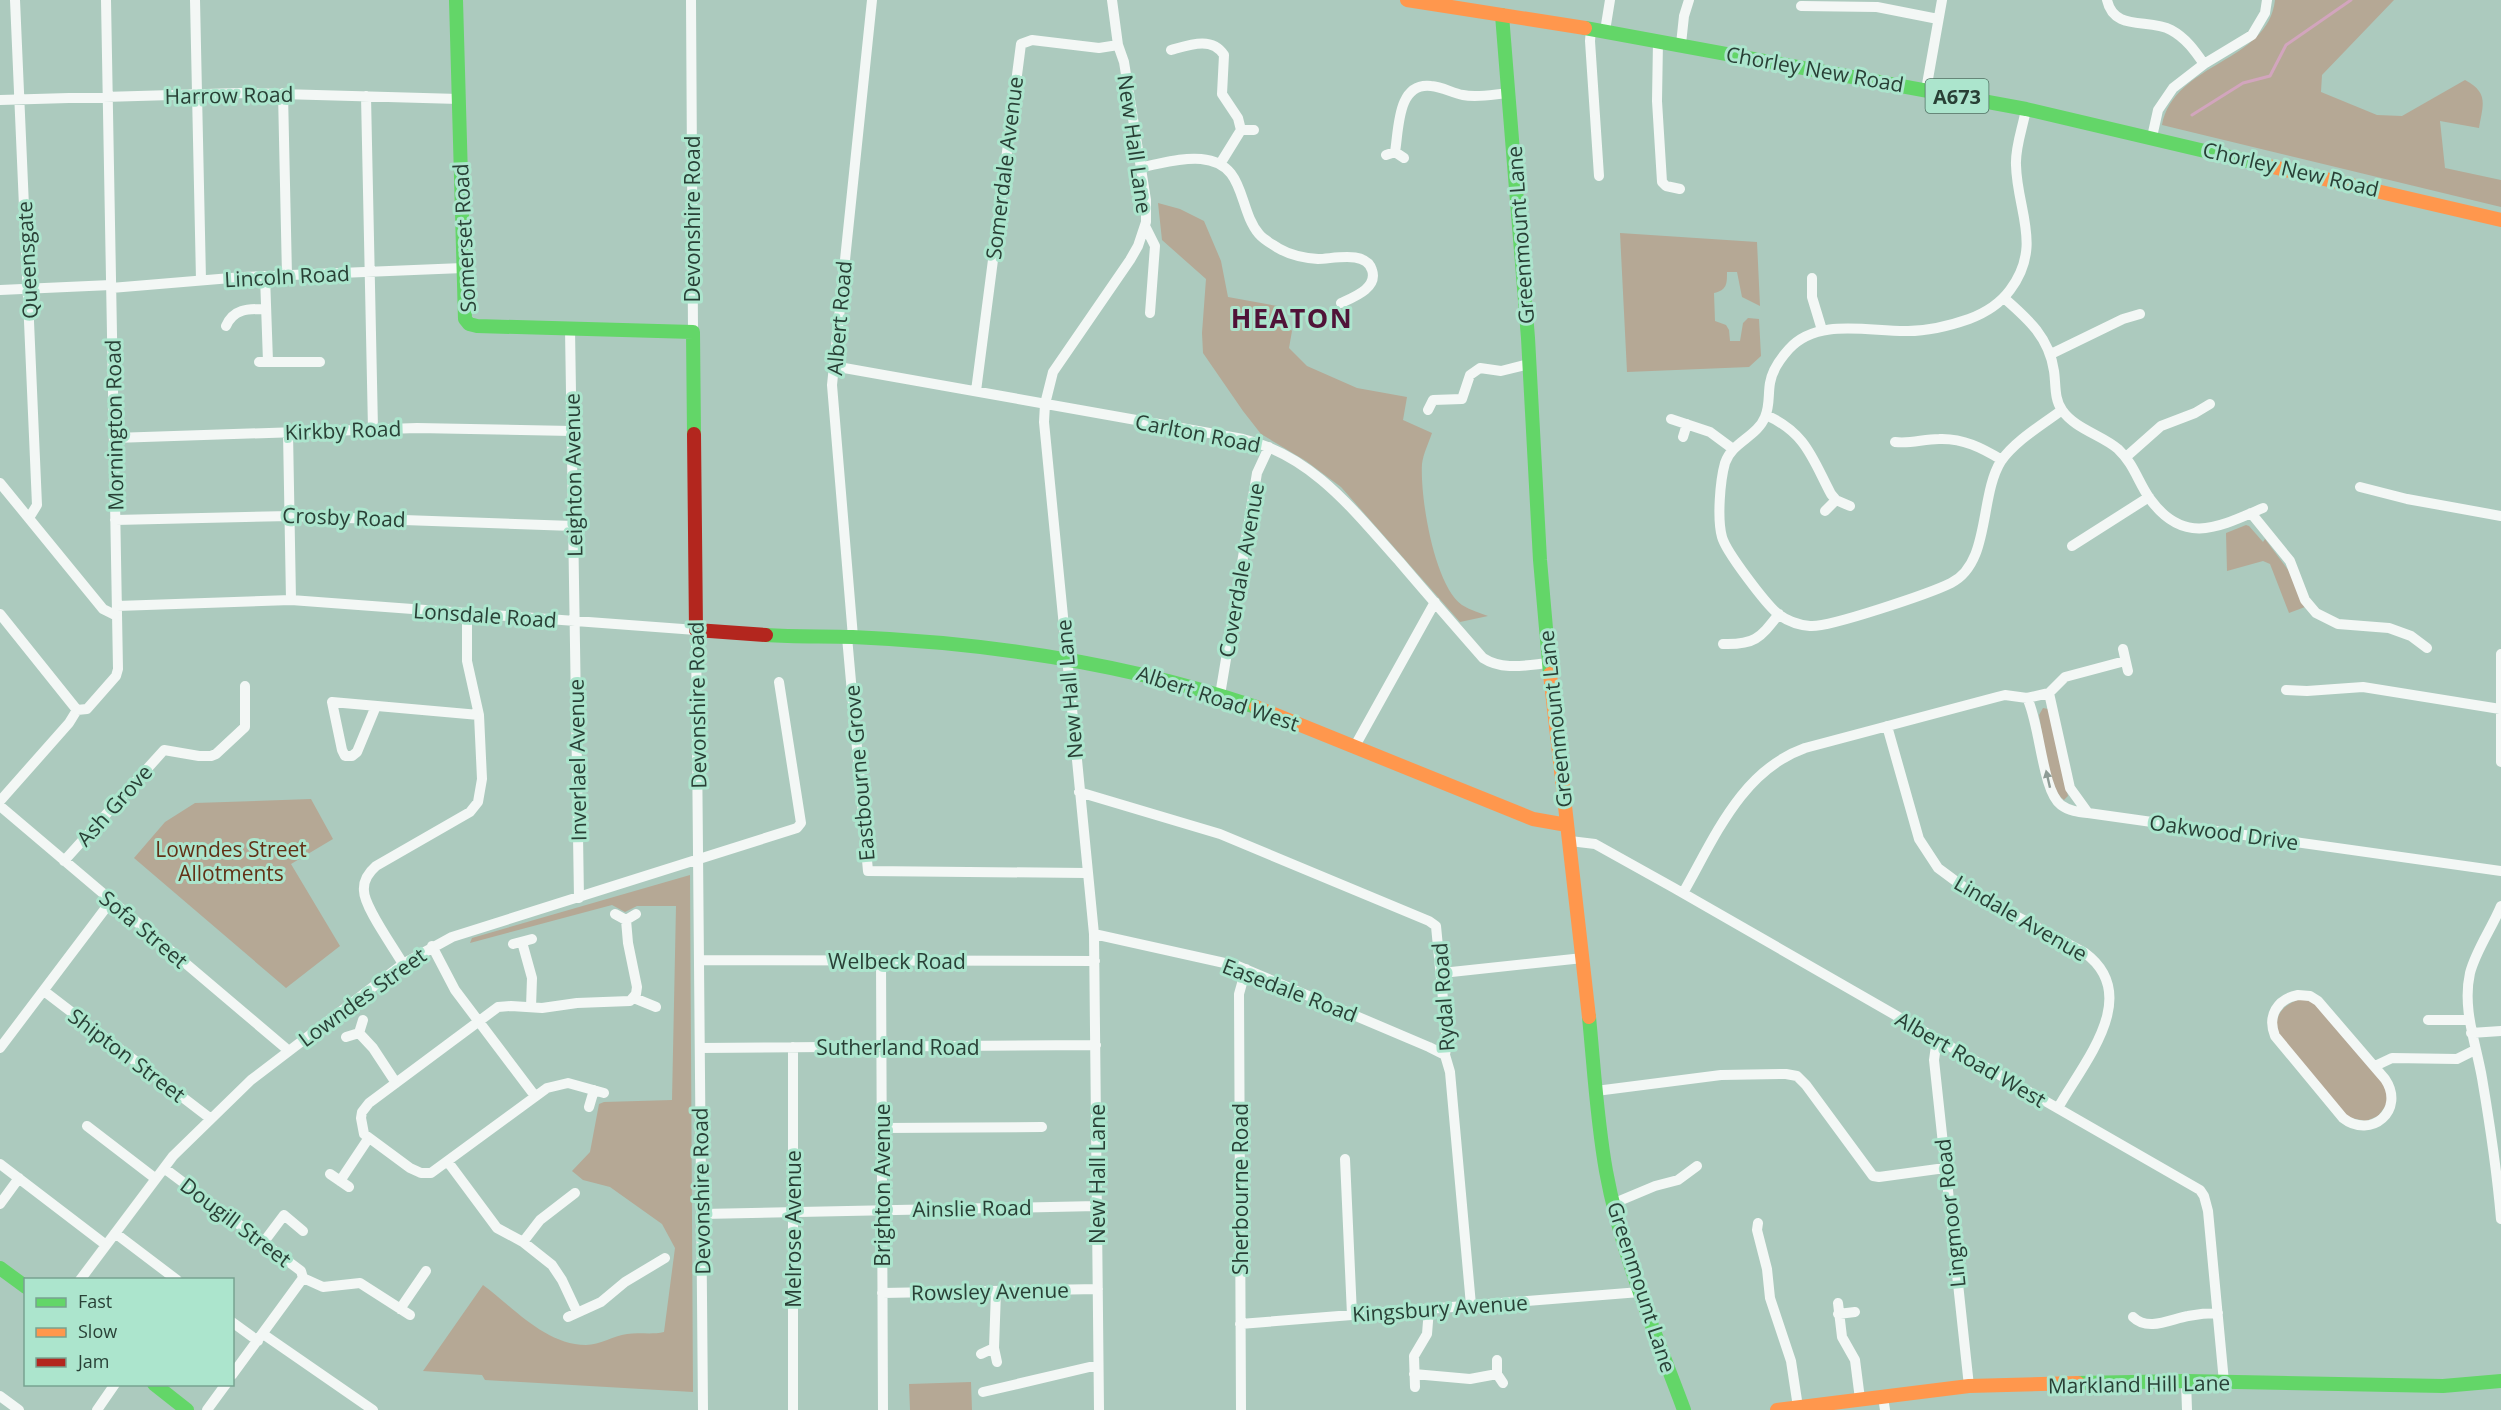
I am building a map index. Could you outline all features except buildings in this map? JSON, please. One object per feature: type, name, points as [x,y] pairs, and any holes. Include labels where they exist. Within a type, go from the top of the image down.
[{"type":"street","name":"Queensgate","points":[[15,0],[37,505],[29,518]]},
{"type":"street","name":"Mornington Road","points":[[0,801],[69,723],[76,710],[87,710],[117,673],[106,0]]},
{"type":"street","points":[[195,0],[201,280]]},
{"type":"street","name":"Somerset Road","points":[[456,0],[465,319],[469,324],[693,332]]},
{"type":"street","name":"Devonshire Road","points":[[691,0],[703,1410]]},
{"type":"street","name":"Albert Road","points":[[850,637],[832,396],[833,366],[872,0]]},
{"type":"street","name":"New Hall Lane","points":[[1099,1410],[1094,934],[1086,873],[1044,429],[1045,404],[1053,372],[1130,260],[1138,246],[1145,225],[1146,200],[1142,167],[1124,62],[1118,45],[1112,0]]},
{"type":"street","name":"Chorley New Road","points":[[1407,0],[1443,3],[1502,15],[1681,44],[2026,109],[2501,220]]},
{"type":"street","points":[[1599,176],[1590,41],[1598,30],[1610,0]]},
{"type":"street","points":[[1681,44],[1684,16],[1689,0]]},
{"type":"street","points":[[1926,90],[1942,0]]},
{"type":"street","points":[[2107,0],[2109,8],[2124,22],[2155,24],[2182,38],[2204,64]]},
{"type":"street","points":[[2152,137],[2157,114],[2166,96],[2204,64],[2252,35],[2265,13],[2267,0]]},
{"type":"street","points":[[1801,6],[1877,8],[1938,19]]},
{"type":"street","name":"Greenmount Lane","points":[[1502,15],[1510,93],[1540,560],[1549,663],[1584,958],[1606,1170],[1612,1204],[1640,1292],[1684,1410]]},
{"type":"street","points":[[1182,35],[1185,46]]},
{"type":"street","name":"Somerdale Avenue","points":[[976,391],[1021,44],[1032,40],[1099,48],[1118,45]]},
{"type":"street","points":[[1658,40],[1657,101],[1662,182],[1666,186],[1680,189]]},
{"type":"street","points":[[1171,50],[1202,43],[1221,50],[1226,61],[1222,94],[1238,118],[1241,130],[1220,164]]},
{"type":"street","points":[[1395,155],[1404,103],[1408,95],[1419,87],[1434,86],[1466,96],[1510,93]]},
{"type":"street","name":"Harrow Road","points":[[0,100],[284,93],[459,99]]},
{"type":"street","points":[[284,93],[287,276]]},
{"type":"street","points":[[366,96],[373,429]]},
{"type":"street","points":[[2026,109],[2015,160],[2027,228],[2026,253],[2018,276],[2004,298],[1980,314],[1941,328],[1909,331],[1822,330],[1796,342],[1775,367],[1769,384],[1766,415],[1753,434],[1733,449],[1725,464],[1720,549],[1779,614],[1802,625],[1824,626],[1950,584],[1963,575],[1973,560],[1990,488],[2002,460],[2021,441],[2062,410]]},
{"type":"street","points":[[1241,130],[1254,130]]},
{"type":"street","points":[[1142,167],[1194,158],[1220,164],[1227,169],[1238,185],[1255,237],[1302,257],[1355,257],[1366,261],[1373,271],[1372,281],[1365,291],[1341,303]]},
{"type":"street","points":[[1145,225],[1155,246],[1150,313]]},
{"type":"street","name":"Lincoln Road","points":[[0,290],[464,268]]},
{"type":"street","points":[[265,276],[264,362],[320,362]]},
{"type":"street","points":[[1812,278],[1808,298],[1822,330]]},
{"type":"street","points":[[1354,297],[1359,307]]},
{"type":"street","points":[[2004,298],[2035,327],[2051,354],[2056,391],[2062,410],[2069,418],[2109,442],[2126,457],[2140,477],[2149,497],[2171,520],[2195,529],[2220,527],[2263,508]]},
{"type":"street","points":[[226,326],[238,311],[266,309]]},
{"type":"street","points":[[2051,354],[2122,314],[2140,314]]},
{"type":"street","name":"Leighton Avenue","points":[[570,329],[575,621]]},
{"type":"street","points":[[1428,410],[1433,400],[1462,399],[1470,375],[1480,368],[1501,371],[1529,364]]},
{"type":"street","name":"Carlton Road","points":[[833,366],[1243,439],[1269,447],[1299,463],[1334,489],[1488,662],[1506,667],[1549,663]]},
{"type":"street","points":[[2126,457],[2161,426],[2193,408],[2210,404]]},
{"type":"street","points":[[1766,415],[1784,423],[1799,436],[1836,500],[1850,506]]},
{"type":"street","points":[[1671,419],[1710,432],[1733,449]]},
{"type":"street","points":[[1683,437],[1687,424]]},
{"type":"street","name":"Kirkby Road","points":[[114,438],[417,428],[572,431]]},
{"type":"street","points":[[288,432],[291,600]]},
{"type":"street","points":[[1895,442],[1910,448],[1951,439],[1975,445],[2002,460]]},
{"type":"street","name":"Coverdale Avenue","points":[[1220,695],[1257,473],[1269,447]]},
{"type":"street","points":[[0,483],[103,609],[117,611]]},
{"type":"street","points":[[2360,487],[2407,499],[2501,516]]},
{"type":"street","points":[[2072,546],[2098,536],[2149,497]]},
{"type":"street","points":[[1824,511],[1836,500]]},
{"type":"street","points":[[2251,513],[2290,561],[2305,600],[2316,613],[2338,624],[2376,625],[2414,631],[2427,648]]},
{"type":"street","name":"Crosby Road","points":[[115,520],[290,516],[573,526]]},
{"type":"street","points":[[1973,560],[1985,565]]},
{"type":"street","name":"Lonsdale Road","points":[[117,611],[291,600],[774,636],[850,637]]},
{"type":"street","points":[[1355,746],[1435,602]]},
{"type":"street","points":[[0,614],[76,710]]},
{"type":"street","points":[[403,964],[366,902],[364,884],[370,871],[376,866],[475,807],[482,787],[479,715],[467,661],[467,614]]},
{"type":"street","points":[[1723,644],[1740,650],[1758,639],[1779,614]]},
{"type":"street","name":"Inverlael Avenue","points":[[575,621],[579,898]]},
{"type":"street","name":"Albert Road West","points":[[850,637],[949,644],[1066,658],[1141,673],[1220,695],[1279,715],[1533,819],[1567,825]]},
{"type":"street","name":"Eastbourne Grove","points":[[850,637],[867,871],[1086,873]]},
{"type":"street","points":[[1683,893],[1739,797],[1776,761],[1801,749],[2005,695],[2027,698],[2049,693],[2065,677],[2127,666],[2123,649]]},
{"type":"street","points":[[2501,654],[2499,709],[2501,762]]},
{"type":"street","name":"Lowndes Street","points":[[81,1278],[180,1149],[258,1075],[403,964],[452,937],[800,826],[779,682]]},
{"type":"street","name":"Ash Grove","points":[[64,861],[164,750],[211,756],[245,727],[244,686]]},
{"type":"street","points":[[2286,690],[2307,691],[2363,687],[2499,709]]},
{"type":"street","points":[[2049,693],[2070,788],[2088,813]]},
{"type":"street","name":"Oakwood Drive","points":[[2027,698],[2037,727],[2052,793],[2061,805],[2074,811],[2501,870]]},
{"type":"street","points":[[376,706],[357,752],[352,756],[345,756],[332,702],[479,715]]},
{"type":"street","name":"Lindale Avenue","points":[[1887,726],[1919,839],[1938,868],[1969,891],[2085,953],[2093,959],[2105,975],[2110,996],[2108,1017],[2058,1108]]},
{"type":"street","name":"Rydal Road","points":[[1078,792],[1220,834],[1429,921],[1437,930],[1447,1041],[1445,1055],[1450,1072],[1471,1305]]},
{"type":"street","name":"Sofa Street","points":[[0,806],[288,1051]]},
{"type":"street","name":"Albert Road West","points":[[1570,841],[1595,844],[2200,1190],[2208,1211],[2224,1382]]},
{"type":"street","points":[[0,1048],[111,902]]},
{"type":"street","points":[[2501,906],[2471,971],[2469,1020],[2498,1152],[2501,1220]]},
{"type":"street","points":[[589,1107],[599,1091],[577,1084],[560,1084],[547,1088],[430,1173],[421,1173],[410,1168],[368,1139],[362,1130],[362,1112],[369,1103],[493,1010],[504,1006],[531,1007],[627,1002],[634,998],[637,987],[628,943],[632,917],[615,914]]},
{"type":"street","name":"Easedale Road","points":[[1094,934],[1246,969],[1445,1055]]},
{"type":"street","points":[[522,942],[532,978],[531,1007]]},
{"type":"street","points":[[432,946],[449,982],[535,1096]]},
{"type":"street","points":[[1442,973],[1584,958]]},
{"type":"street","name":"Welbeck Road","points":[[699,960],[1095,962]]},
{"type":"street","name":"Brighton Avenue","points":[[881,961],[880,1210],[883,1410]]},
{"type":"street","name":"Sherbourne Road","points":[[1241,1410],[1239,994],[1246,969]]},
{"type":"street","name":"Shipton Street","points":[[44,991],[211,1119]]},
{"type":"street","points":[[2298,994],[2314,998],[2375,1066],[2392,1091],[2389,1110],[2375,1124],[2362,1126],[2348,1122],[2276,1036],[2272,1023],[2279,1004],[2290,996],[2298,994]]},
{"type":"street","points":[[634,998],[656,1007]]},
{"type":"street","points":[[359,1034],[363,1020]]},
{"type":"street","points":[[2428,1020],[2469,1020]]},
{"type":"street","points":[[2471,1033],[2501,1030]]},
{"type":"street","points":[[359,1034],[373,1048],[396,1083]]},
{"type":"street","points":[[346,1037],[359,1034]]},
{"type":"street","name":"Lingmoor Road","points":[[1937,1039],[1934,1060],[1970,1386]]},
{"type":"street","name":"Sutherland Road","points":[[700,1048],[1096,1045]]},
{"type":"street","name":"Melrose Avenue","points":[[793,1047],[793,1410]]},
{"type":"street","points":[[2375,1066],[2392,1058],[2457,1059],[2475,1050]]},
{"type":"street","points":[[1596,1091],[1721,1076],[1792,1075],[1806,1084],[1872,1176],[1880,1177],[1945,1168]]},
{"type":"street","points":[[87,1126],[156,1179]]},
{"type":"street","points":[[882,1128],[1042,1127]]},
{"type":"street","points":[[340,1181],[368,1139]]},
{"type":"street","points":[[1345,1159],[1352,1315]]},
{"type":"street","points":[[448,1162],[497,1228],[544,1257],[558,1273],[573,1315],[601,1302],[649,1263],[665,1258]]},
{"type":"street","points":[[0,1164],[106,1245]]},
{"type":"street","points":[[1612,1204],[1655,1186],[1678,1180],[1697,1166]]},
{"type":"street","name":"Dougill Street","points":[[164,1168],[301,1271],[303,1278]]},
{"type":"street","points":[[0,1204],[19,1178]]},
{"type":"street","points":[[523,1242],[540,1220],[575,1193]]},
{"type":"street","points":[[561,1203],[569,1213]]},
{"type":"street","name":"Ainslie Road","points":[[702,1214],[1097,1206]]},
{"type":"street","points":[[263,1243],[284,1215],[303,1231]]},
{"type":"street","points":[[1758,1223],[1757,1230],[1765,1259],[1770,1298],[1791,1361],[1798,1407]]},
{"type":"street","points":[[116,1233],[174,1278]]},
{"type":"street","points":[[0,1268],[24,1286]]},
{"type":"street","points":[[400,1308],[412,1283],[426,1271]]},
{"type":"street","points":[[234,1373],[303,1278],[323,1287],[360,1283],[410,1316]]},
{"type":"street","name":"Rowsley Avenue","points":[[882,1293],[1098,1289]]},
{"type":"street","points":[[996,1291],[994,1348],[997,1362]]},
{"type":"street","name":"Kingsbury Avenue","points":[[1240,1324],[1640,1292]]},
{"type":"street","points":[[1414,1387],[1415,1352],[1427,1334],[1429,1309]]},
{"type":"street","points":[[1855,1312],[1838,1309],[1842,1337],[1855,1360],[1860,1399]]},
{"type":"street","points":[[2133,1317],[2146,1324],[2170,1315],[2218,1313]]},
{"type":"street","points":[[234,1323],[373,1410]]},
{"type":"street","points":[[981,1354],[994,1348]]},
{"type":"street","points":[[1414,1374],[1470,1379],[1500,1378],[1497,1360]]},
{"type":"street","points":[[983,1392],[1098,1365]]},
{"type":"street","points":[[2186,1381],[2187,1410]]},
{"type":"street","name":"Markland Hill Lane","points":[[1777,1410],[1860,1399],[1884,1403],[1970,1386],[2186,1381],[2443,1386],[2501,1381]]},
{"type":"street","points":[[97,1410],[115,1386]]},
{"type":"street","points":[[156,1386],[187,1410]]},
{"type":"street","points":[[207,1410],[225,1386]]},
{"type":"street","points":[[0,1396],[19,1410]]},
{"type":"green space","points":[[2275,0],[2394,0],[2322,75],[2321,92],[2377,115],[2402,116],[2465,80],[2473,85],[2481,95],[2483,106],[2479,128],[2440,121],[2445,168],[2501,180],[2501,207],[2162,125],[2170,104],[2184,88],[2256,37],[2269,21]]},
{"type":"green space","points":[[1158,203],[1180,209],[1204,221],[1221,261],[1228,297],[1283,307],[1281,317],[1292,331],[1289,348],[1307,366],[1357,388],[1407,397],[1403,420],[1432,433],[1422,464],[1423,497],[1431,539],[1444,579],[1452,595],[1462,605],[1488,616],[1460,622],[1341,487],[1306,461],[1261,434],[1203,353],[1202,333],[1206,279],[1162,240]]},
{"type":"green space","points":[[1620,233],[1757,242],[1760,306],[1742,297],[1737,272],[1727,272],[1725,286],[1714,293],[1715,321],[1726,325],[1730,341],[1740,341],[1743,323],[1748,318],[1759,319],[1761,356],[1749,367],[1627,372]]},
{"type":"green space","points":[[2246,525],[2263,542],[2265,539],[2289,571],[2305,607],[2289,613],[2270,564],[2263,561],[2227,571],[2226,533]]},
{"type":"green space","points":[[2043,708],[2050,712],[2068,796],[2064,800],[2054,785],[2047,761],[2039,715]]},
{"type":"green space","name":"Lowndes Street Allotments","points":[[311,799],[333,839],[291,864],[340,946],[286,988],[134,858],[165,822],[195,803]]},
{"type":"green space","points":[[690,875],[693,1392],[485,1380],[482,1375],[423,1371],[483,1285],[543,1332],[571,1343],[591,1345],[627,1334],[664,1332],[675,1248],[662,1224],[610,1187],[583,1180],[572,1171],[590,1152],[599,1104],[672,1100],[676,906],[637,906],[625,912],[612,905],[470,943],[472,938]]},
{"type":"green space","points":[[2301,999],[2313,1002],[2387,1088],[2387,1104],[2378,1116],[2366,1121],[2346,1115],[2280,1036],[2277,1023],[2280,1012],[2289,1004]]},
{"type":"green space","points":[[971,1382],[972,1410],[910,1410],[909,1384]]},
{"type":"waterway","points":[[2192,115],[2243,83],[2270,76],[2286,45],[2351,0]]},
{"type":"traffic: fast","points":[[456,0],[465,319],[469,324],[477,326],[693,332],[694,434]]},
{"type":"traffic: fast","points":[[1502,15],[1528,338],[1540,560],[1550,674]]},
{"type":"traffic: fast","points":[[1585,28],[2026,109],[2260,164]]},
{"type":"traffic: fast","points":[[766,635],[904,640],[1006,650],[1157,678],[1256,707]]},
{"type":"traffic: fast","points":[[1589,1017],[1600,1133],[1612,1202],[1640,1292],[1684,1410]]},
{"type":"traffic: fast","points":[[0,1268],[24,1286]]},
{"type":"traffic: fast","points":[[2078,1383],[2186,1381],[2443,1386],[2501,1381]]},
{"type":"traffic: fast","points":[[157,1386],[187,1410]]},
{"type":"traffic: slow","points":[[1407,0],[1585,28]]},
{"type":"traffic: slow","points":[[2260,164],[2501,220]]},
{"type":"traffic: slow","points":[[1550,674],[1589,1017]]},
{"type":"traffic: slow","points":[[1256,707],[1533,819],[1567,825]]},
{"type":"traffic: slow","points":[[1777,1410],[1969,1386],[2078,1383]]},
{"type":"traffic: jam","points":[[694,434],[696,630],[766,635]]},
{"type":"district","name":"HEATON","points":[[1292,317]]}]
